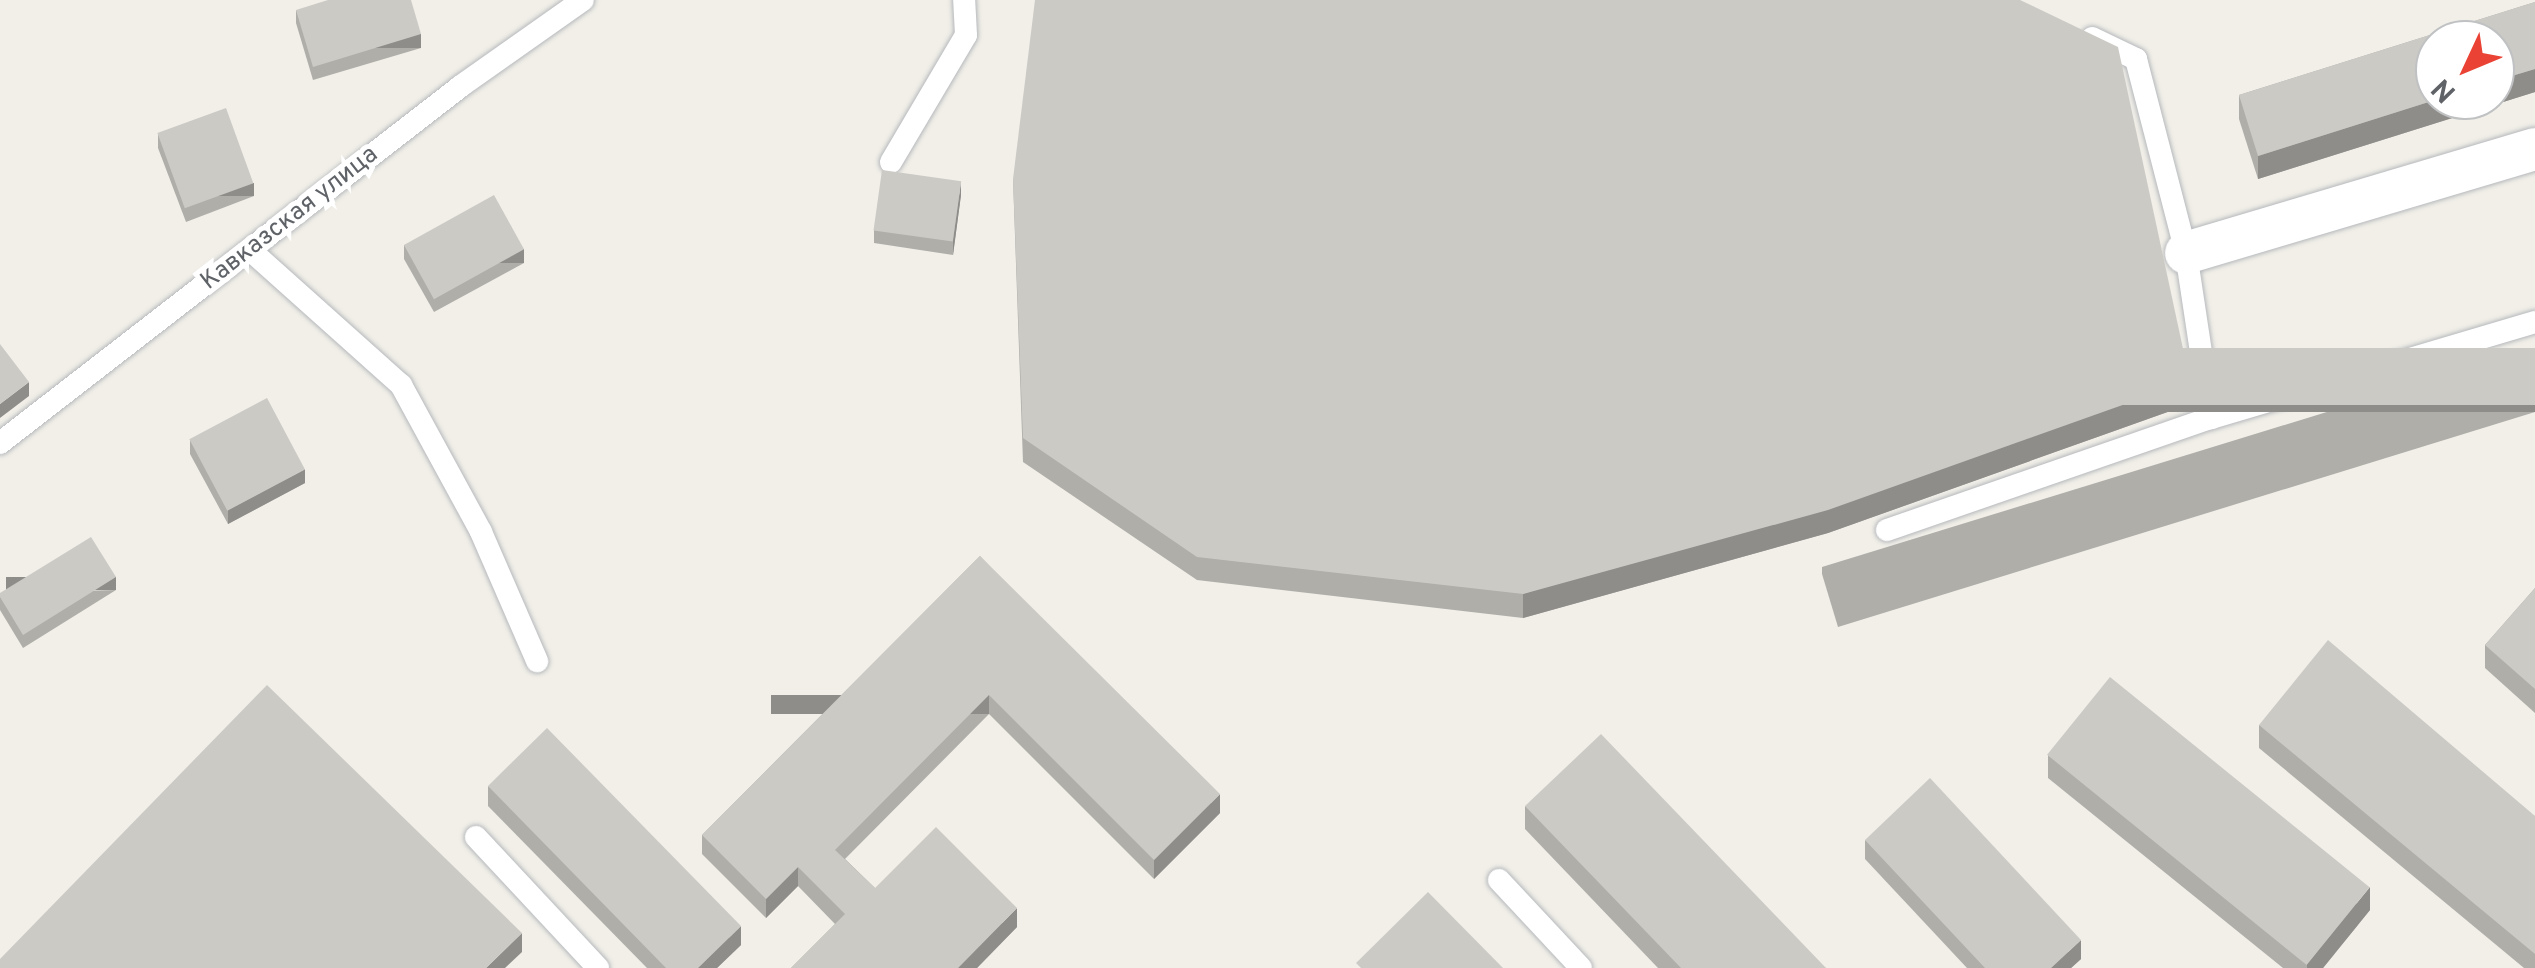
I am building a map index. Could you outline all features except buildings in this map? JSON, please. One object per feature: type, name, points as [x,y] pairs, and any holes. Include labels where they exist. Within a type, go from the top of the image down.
[{"type":"street","points":[[2186,253],[2535,149]]},
{"type":"lane","name":"Кавказская улица","points":[[0,443],[462,86],[584,0]]},
{"type":"lane","points":[[891,162],[966,35],[964,0]]},
{"type":"lane","points":[[2065,26],[2136,59],[2186,253],[2211,418]]},
{"type":"lane","points":[[250,250],[400,384],[481,532],[537,661]]},
{"type":"lane","points":[[1887,530],[2211,418],[2535,322]]},
{"type":"lane","points":[[476,836],[584,963]]},
{"type":"lane","points":[[1499,880],[1580,968]]}]
